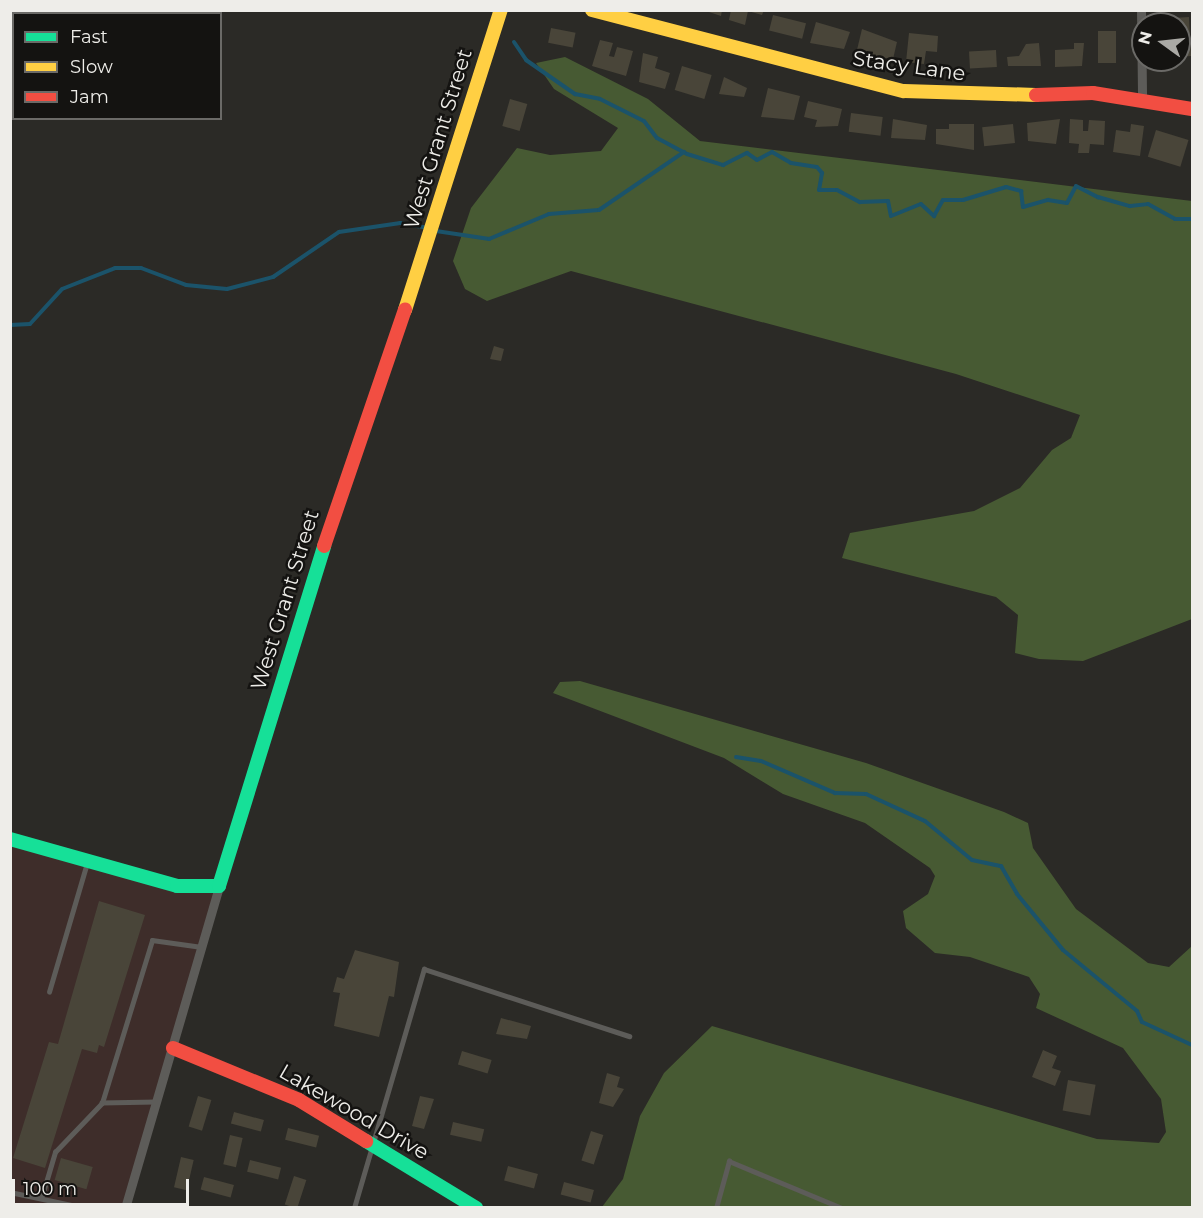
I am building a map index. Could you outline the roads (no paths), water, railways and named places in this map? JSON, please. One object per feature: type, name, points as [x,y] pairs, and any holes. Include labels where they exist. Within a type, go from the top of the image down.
[{"type":"main road","name":"West Grant Street","points":[[219,886],[350,461],[419,272],[501,10]]},
{"type":"main road","name":"Stacy Lane","points":[[592,10],[904,92],[1142,98],[1192,109]]},
{"type":"main road","points":[[10,839],[177,886],[219,886]]},
{"type":"main road","name":"Lakewood Drive","points":[[173,1048],[272,1087],[476,1208]]},
{"type":"street","points":[[1141,10],[1142,98]]},
{"type":"street","name":"West Grant Street","points":[[126,1207],[219,886]]},
{"type":"lane","points":[[49,992],[88,860]]},
{"type":"lane","points":[[42,1196],[55,1152],[102,1103],[152,940],[202,946]]},
{"type":"lane","points":[[354,1208],[424,969],[629,1036]]},
{"type":"lane","points":[[102,1103],[156,1102]]},
{"type":"lane","points":[[716,1208],[729,1161],[842,1208]]},
{"type":"lane","points":[[10,1192],[42,1196],[86,1208]]},
{"type":"waterway","points":[[514,42],[526,60],[575,94],[600,99],[644,121],[657,138],[687,154],[723,165],[747,153],[757,160],[772,152],[791,163],[817,167],[822,173],[819,190],[837,190],[860,202],[888,201],[891,216],[921,204],[934,216],[943,200],[963,200],[1006,187],[1021,191],[1023,207],[1048,200],[1067,203],[1076,186],[1098,197],[1130,206],[1148,204],[1175,219],[1192,219]]},
{"type":"waterway","points":[[436,231],[489,239],[549,214],[599,210],[684,152]]},
{"type":"waterway","points":[[10,325],[30,324],[62,289],[115,268],[141,268],[186,285],[227,289],[273,277],[339,232],[400,223],[429,228]]},
{"type":"waterway","points":[[736,757],[761,761],[835,793],[866,794],[925,821],[972,860],[1001,866],[1017,894],[1063,950],[1137,1011],[1142,1022],[1192,1045]]}]
